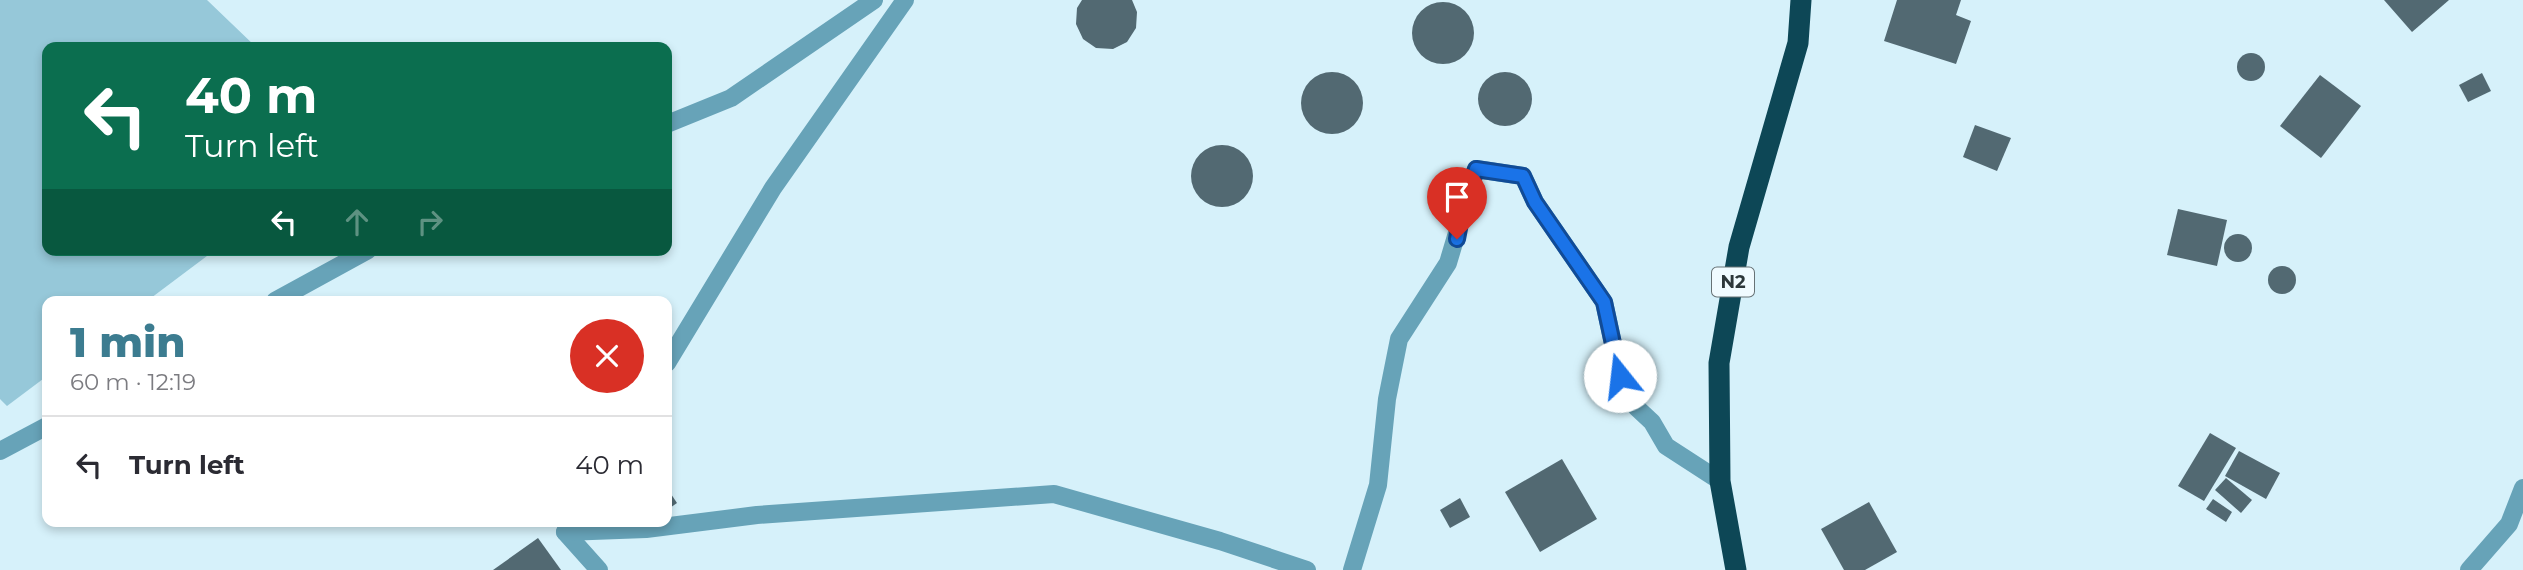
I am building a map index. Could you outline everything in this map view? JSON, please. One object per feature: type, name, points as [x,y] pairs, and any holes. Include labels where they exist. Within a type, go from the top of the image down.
[{"type":"highway","name":"N2","points":[[1736,570],[1720,481],[1719,363],[1739,247],[1798,43],[1801,0]]},
{"type":"street","points":[[672,122],[731,98],[874,0]]},
{"type":"street","points":[[672,355],[773,188],[905,0]]},
{"type":"street","points":[[1352,570],[1378,485],[1387,399],[1399,339],[1448,263],[1476,169],[1523,176],[1535,202],[1604,302],[1620,376],[1637,408],[1652,422],[1666,446],[1720,481]]},
{"type":"street","points":[[284,296],[357,256]]},
{"type":"street","points":[[0,452],[42,429]]},
{"type":"street","points":[[2469,570],[2509,524],[2523,488]]},
{"type":"street","points":[[672,526],[757,515],[1054,494],[1220,541],[1307,570]]},
{"type":"street","points":[[568,527],[599,570]]},
{"type":"street","points":[[568,527],[662,527]]},
{"type":"shaded area","points":[[0,0],[207,0],[251,42],[42,42],[42,256],[207,256],[154,296],[42,296],[42,380],[7,406],[0,399]]},
{"type":"building","points":[[1082,0],[1132,0],[1137,12],[1136,28],[1127,42],[1113,49],[1096,48],[1083,39],[1076,24],[1077,8]]},
{"type":"building","points":[[1897,0],[1961,0],[1956,15],[1971,21],[1956,64],[1884,41]]},
{"type":"building","points":[[2384,0],[2449,0],[2412,32]]},
{"type":"building","points":[[1443,2],[1455,4],[1465,11],[1472,21],[1472,45],[1465,55],[1455,62],[1443,64],[1431,62],[1421,55],[1414,45],[1412,33],[1414,21],[1421,11],[1431,4]]},
{"type":"building","points":[[2251,53],[2261,57],[2265,67],[2261,77],[2251,81],[2241,77],[2237,67],[2241,57]]},
{"type":"building","points":[[1332,72],[1354,81],[1363,103],[1354,125],[1332,134],[1310,125],[1301,103],[1310,81]]},
{"type":"building","points":[[1505,72],[1524,80],[1532,99],[1524,118],[1505,126],[1486,118],[1478,99],[1486,80]]},
{"type":"building","points":[[2482,73],[2491,91],[2468,102],[2459,85]]},
{"type":"building","points":[[2320,75],[2361,106],[2321,158],[2280,126]]},
{"type":"building","points":[[1975,125],[2011,138],[1997,171],[1963,157]]},
{"type":"building","points":[[1222,145],[1234,147],[1244,154],[1251,164],[1251,188],[1244,198],[1234,205],[1222,207],[1210,205],[1200,198],[1193,188],[1191,176],[1193,164],[1200,154],[1210,147]]},
{"type":"building","points":[[2178,209],[2227,220],[2217,266],[2167,255]]},
{"type":"building","points":[[2238,234],[2248,238],[2252,248],[2248,258],[2238,262],[2228,258],[2224,248],[2228,238]]},
{"type":"building","points":[[2282,266],[2292,270],[2296,280],[2292,290],[2282,294],[2272,290],[2268,280],[2272,270]]},
{"type":"building","points":[[2210,433],[2236,448],[2204,501],[2178,486]]},
{"type":"building","points":[[2239,451],[2280,473],[2266,499],[2225,476]]},
{"type":"building","points":[[1562,459],[1597,519],[1540,552],[1505,492]]},
{"type":"building","points":[[2226,478],[2252,500],[2241,513],[2215,490]]},
{"type":"building","points":[[1460,498],[1470,517],[1450,528],[1440,510]]},
{"type":"building","points":[[2213,499],[2232,512],[2226,522],[2206,509]]},
{"type":"building","points":[[1869,502],[1897,552],[1865,570],[1844,570],[1821,529]]},
{"type":"building","points":[[538,538],[561,570],[493,570]]},
{"type":"route","points":[[1457,239],[1464,202],[1476,169],[1523,176],[1535,202],[1586,272],[1604,302],[1611,346],[1620,376]]}]
